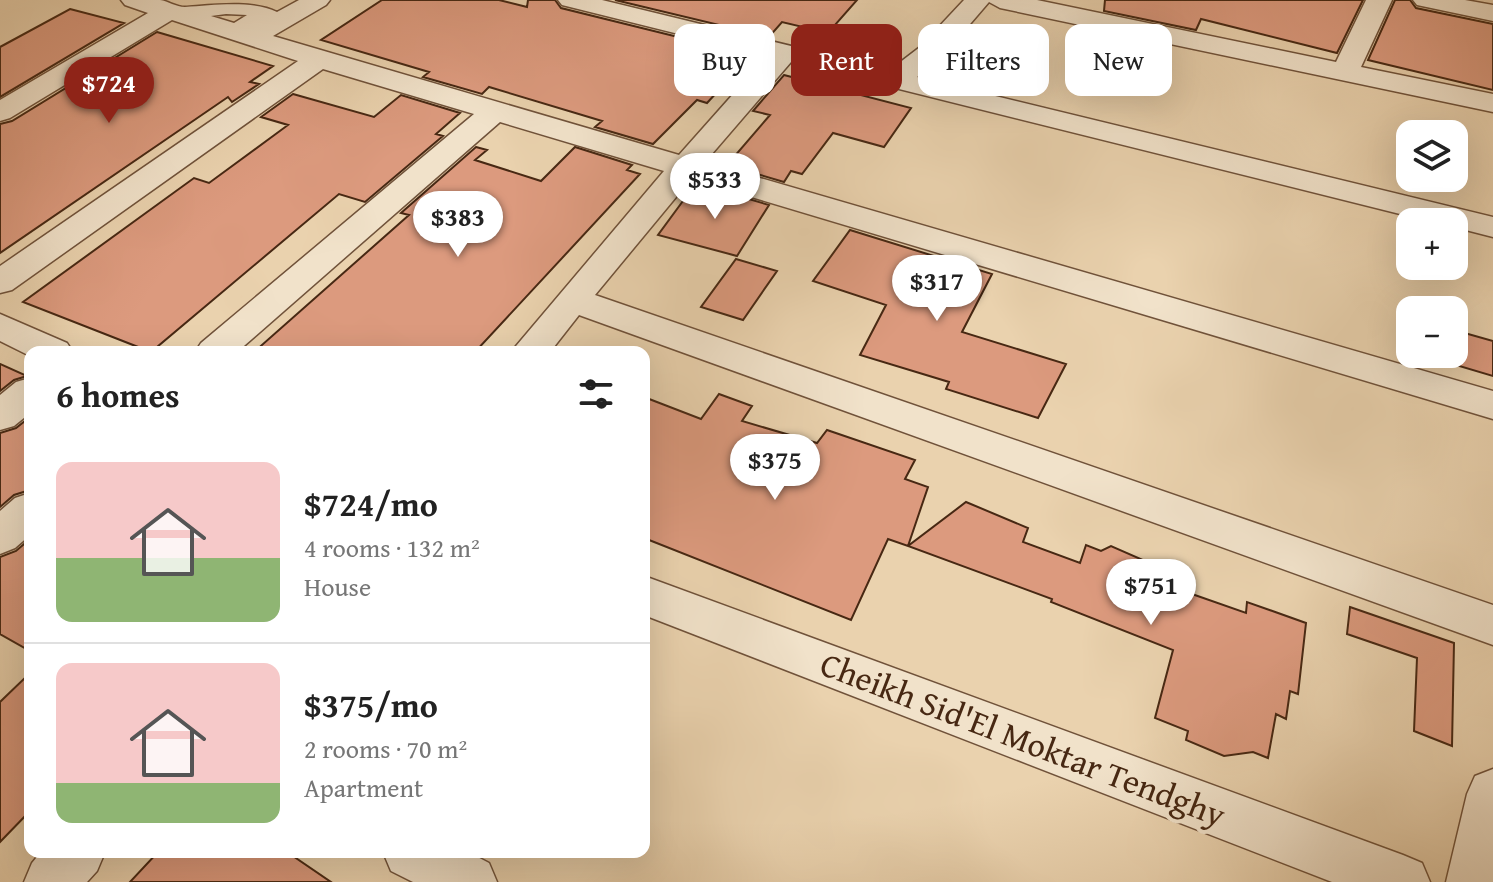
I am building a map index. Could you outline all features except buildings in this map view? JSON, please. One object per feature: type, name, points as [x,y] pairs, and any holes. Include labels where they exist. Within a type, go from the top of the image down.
[{"type":"street","points":[[134,0],[319,59],[1493,405]]},
{"type":"street","points":[[243,36],[317,0]]},
{"type":"street","points":[[902,75],[930,53],[978,0]]},
{"type":"street","points":[[1000,0],[1493,103]]},
{"type":"street","points":[[1346,70],[1379,0]]},
{"type":"street","points":[[1426,0],[1493,13]]},
{"type":"street","points":[[578,1],[791,56]]},
{"type":"street","points":[[0,112],[176,14]]},
{"type":"street","points":[[535,346],[685,166],[784,54]]},
{"type":"street","points":[[0,282],[319,59]]},
{"type":"street","points":[[902,82],[1493,227]]},
{"type":"street","points":[[221,346],[495,111]]},
{"type":"street","points":[[572,300],[1493,625]]},
{"type":"street","points":[[0,326],[42,346]]},
{"type":"street","points":[[0,416],[24,397]]},
{"type":"street","points":[[0,536],[24,515]]},
{"type":"street","name":"Cheikh Sid'El Moktar Tendghy","points":[[650,597],[1403,882]]},
{"type":"street","points":[[1473,882],[1491,815]]},
{"type":"street","points":[[51,882],[73,858]]},
{"type":"street","points":[[422,858],[470,882]]}]
